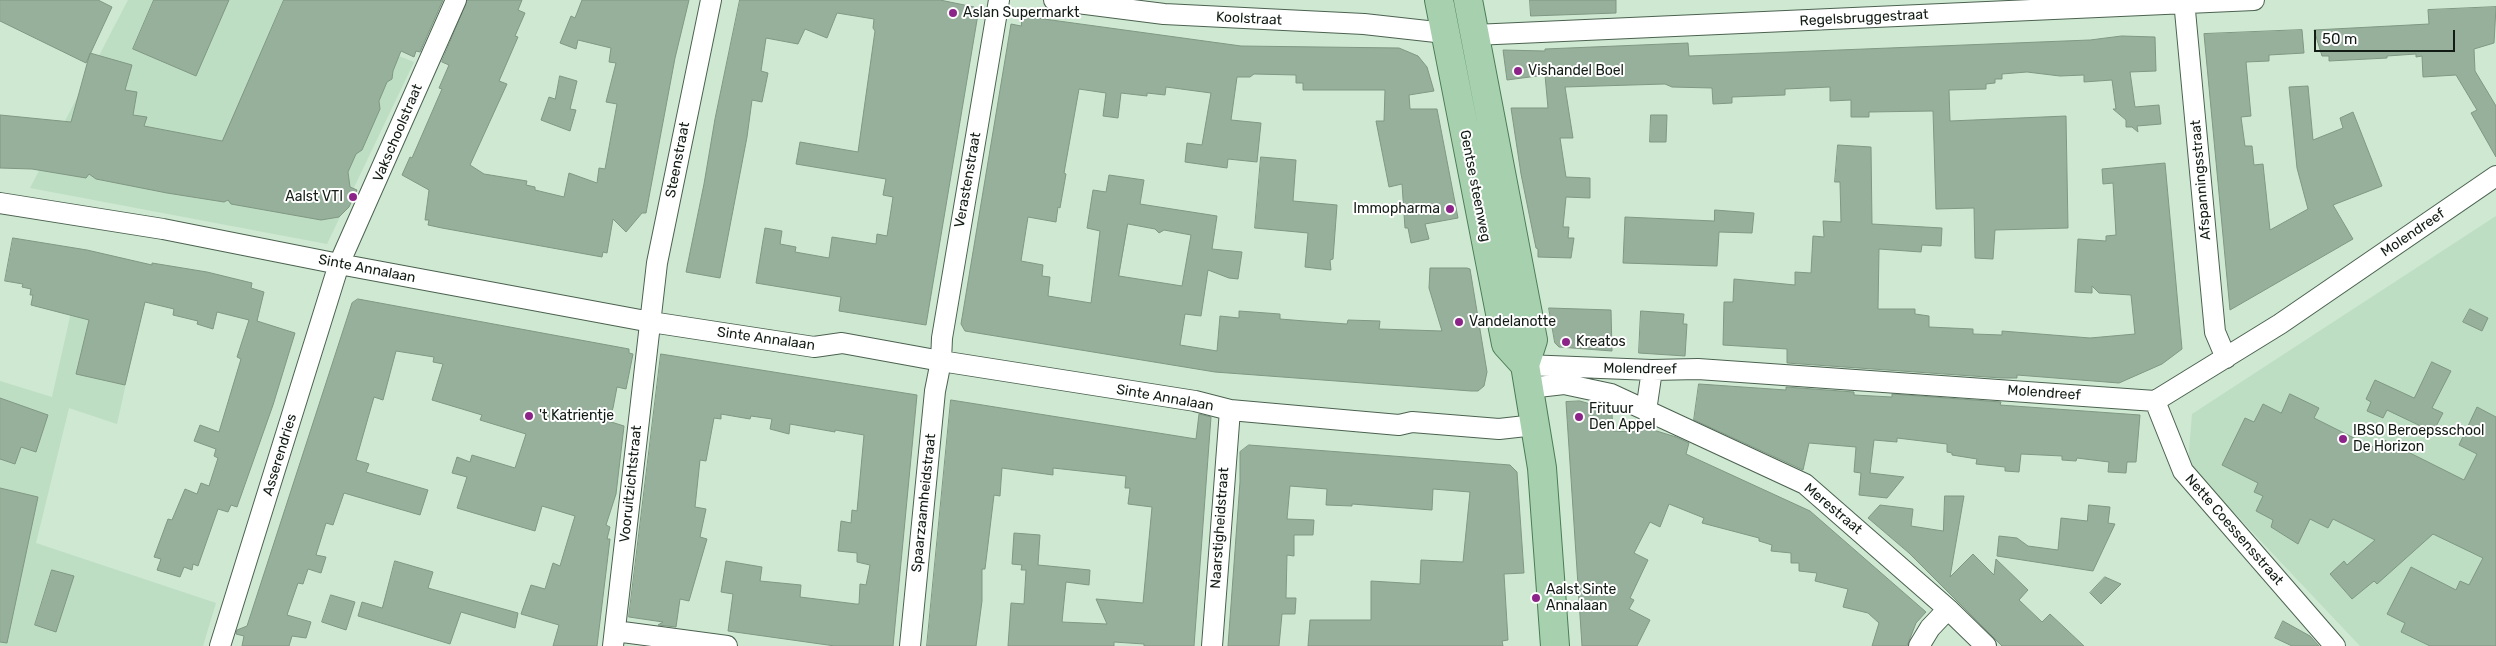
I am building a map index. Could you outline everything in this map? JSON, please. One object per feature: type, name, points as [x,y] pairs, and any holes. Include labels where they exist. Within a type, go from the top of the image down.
[{"type":"main road","name":"Gentse steenweg","points":[[1439,0],[1506,344],[1527,376]]},
{"type":"main road","name":"Gentse steenweg","points":[[1468,0],[1533,340],[1527,376],[1542,468],[1555,646]]},
{"type":"main road","points":[[1445,33],[1474,35]]},
{"type":"street","name":"Vakschoolstraat","points":[[338,264],[456,0]]},
{"type":"street","name":"Steenstraat","points":[[651,322],[657,263],[711,0]]},
{"type":"street","name":"Verastenstraat","points":[[941,361],[942,338],[999,0]]},
{"type":"street","name":"Koolstraat","points":[[1054,0],[1164,14],[1364,24],[1445,33]]},
{"type":"street","name":"Regelsbruggestraat","points":[[1474,35],[2254,0]]},
{"type":"street","name":"Afspanningsstraat","points":[[2184,2],[2215,332],[2226,358]]},
{"type":"street","name":"Molendreef","points":[[1527,376],[1698,369],[2155,401],[2226,358],[2496,176]]},
{"type":"street","name":"Sinte Annalaan","points":[[0,203],[163,228],[338,264],[651,322],[814,347],[842,343],[941,361],[1195,401],[1230,410],[1399,424],[1412,422],[1499,429],[1535,425]]},
{"type":"street","name":"Asserendries","points":[[220,646],[338,264]]},
{"type":"street","name":"Vooruitzichtstraat","points":[[614,638],[651,322]]},
{"type":"street","name":"Spaarzaamheidstraat","points":[[910,646],[935,391],[941,361]]},
{"type":"street","points":[[1646,411],[1652,370]]},
{"type":"street","name":"Merestraat","points":[[1527,376],[1611,394],[1805,484],[1948,609],[1986,646]]},
{"type":"street","name":"Nette Coessensstraat","points":[[2155,401],[2183,471],[2336,646]]},
{"type":"street","name":"Naarstigheidstraat","points":[[1212,646],[1230,410]]},
{"type":"street","points":[[1920,646],[1930,628],[1948,609]]},
{"type":"street","points":[[614,638],[727,646]]},
{"type":"shaded area","points":[[128,0],[361,0],[345,35],[414,62],[327,244],[30,188]]},
{"type":"shaded area","name":"IBSO Beroepsschool De Horizon","points":[[2496,216],[2496,646],[2360,646],[2188,464],[2192,414]]},
{"type":"shaded area","points":[[85,250],[152,265],[117,424],[69,408],[36,543],[216,603],[203,646],[0,646],[0,381],[52,397]]},
{"type":"building","points":[[0,0],[98,0],[112,7],[86,63],[0,21]]},
{"type":"building","points":[[154,0],[229,0],[196,76],[133,49]]},
{"type":"building","points":[[284,0],[443,0],[420,52],[416,51],[414,57],[401,51],[392,79],[387,82],[379,101],[380,109],[362,150],[356,154],[348,172],[350,187],[357,190],[349,207],[339,217],[321,220],[231,204],[228,200],[224,202],[167,193],[96,179],[89,174],[86,178],[32,169],[0,168],[0,115],[71,122],[90,53],[132,65],[125,90],[137,92],[133,115],[147,117],[144,126],[222,141]]},
{"type":"building","points":[[468,0],[522,0],[518,10],[525,13],[515,36],[518,37],[499,81],[507,84],[470,165],[484,174],[527,181],[526,185],[535,187],[535,190],[564,197],[569,173],[597,183],[599,168],[605,169],[617,104],[606,102],[616,63],[609,62],[611,48],[578,40],[576,49],[560,43],[571,16],[575,18],[582,0],[689,0],[675,58],[646,213],[642,213],[626,232],[613,219],[607,253],[603,252],[602,257],[442,228],[428,225],[429,220],[425,220],[429,190],[402,175],[410,157],[412,158],[442,89],[439,88],[449,65],[442,62]]},
{"type":"building","points":[[740,0],[940,0],[974,7],[978,14],[926,325],[839,311],[841,297],[756,283],[765,228],[782,231],[780,244],[796,247],[795,252],[829,258],[832,237],[876,244],[877,234],[887,236],[893,197],[883,195],[886,179],[796,164],[800,142],[858,152],[875,31],[873,28],[874,19],[837,13],[827,38],[805,29],[798,44],[766,38],[761,71],[768,73],[762,102],[752,100],[747,137],[720,278],[686,272]]},
{"type":"building","points":[[1530,0],[1616,0],[1616,13],[1531,16]]},
{"type":"building","points":[[2496,7],[2494,43],[2474,49],[2475,71],[2496,106],[2496,157],[2471,113],[2477,110],[2456,75],[2423,77],[2422,56],[2416,57],[2416,54],[2387,56],[2387,58],[2329,61],[2329,56],[2322,56],[2314,30],[2429,24],[2428,10]]},
{"type":"building","points":[[1022,16],[1241,46],[1399,48],[1418,56],[1427,67],[1434,91],[1409,95],[1410,109],[1437,109],[1458,218],[1425,224],[1429,239],[1411,243],[1408,228],[1405,228],[1402,184],[1389,187],[1376,121],[1384,121],[1385,90],[1303,90],[1303,83],[1296,83],[1296,75],[1254,74],[1250,77],[1237,77],[1231,120],[1261,123],[1257,162],[1228,159],[1227,168],[1185,162],[1187,143],[1202,145],[1211,93],[1166,87],[1165,95],[1147,93],[1147,96],[1121,93],[1118,118],[1103,116],[1106,93],[1079,89],[1064,173],[1066,174],[1056,222],[1028,217],[1021,261],[1043,265],[1042,276],[1050,277],[1048,296],[1091,303],[1100,231],[1087,228],[1093,190],[1106,192],[1109,175],[1144,180],[1140,204],[1217,216],[1212,249],[1242,252],[1238,279],[1229,278],[1208,270],[1201,316],[1185,314],[1180,345],[1217,351],[1220,316],[1239,318],[1239,311],[1280,314],[1280,319],[1347,324],[1348,320],[1380,321],[1379,329],[1442,331],[1429,288],[1430,268],[1467,268],[1470,269],[1487,372],[1484,386],[1478,391],[1471,391],[1215,372],[965,331],[961,324],[1011,24],[1021,26]],"holes":[[[1128,224],[1155,229],[1159,233],[1164,230],[1191,235],[1182,286],[1119,276]]]},
{"type":"building","points":[[2302,30],[2304,53],[2269,55],[2269,61],[2246,62],[2251,116],[2241,117],[2245,146],[2252,146],[2254,165],[2263,164],[2270,230],[2308,209],[2297,168],[2289,87],[2308,86],[2313,140],[2343,128],[2340,118],[2353,112],[2382,186],[2333,205],[2353,239],[2230,310],[2204,34]]},
{"type":"building","points":[[2122,36],[2155,37],[2156,71],[2130,72],[2135,107],[2159,105],[2161,124],[2137,126],[2138,132],[2132,127],[2126,127],[2126,120],[2113,109],[2116,109],[2112,80],[2084,82],[2084,75],[2060,76],[2027,72],[2002,74],[2002,79],[1995,79],[1995,83],[1986,84],[1986,89],[1949,90],[1950,121],[2066,116],[2068,228],[1995,230],[1993,259],[1975,258],[1974,208],[1936,209],[1933,111],[1869,112],[1869,117],[1851,117],[1851,100],[1830,101],[1830,87],[1785,89],[1785,95],[1732,97],[1732,103],[1713,104],[1712,88],[1672,87],[1665,84],[1565,87],[1573,138],[1560,138],[1566,177],[1590,178],[1590,198],[1566,197],[1563,227],[1569,227],[1568,238],[1574,238],[1571,258],[1538,257],[1538,249],[1536,248],[1521,174],[1511,108],[1548,108],[1545,75],[1507,80],[1503,50],[1545,51],[1545,49],[1688,43],[1689,56],[2090,40]]},
{"type":"building","points":[[560,76],[577,81],[570,109],[576,110],[570,131],[541,120],[549,97],[555,99]]},
{"type":"building","points":[[1651,115],[1667,115],[1666,142],[1650,142]]},
{"type":"building","points":[[1838,145],[1871,147],[1872,224],[1942,228],[1941,246],[1922,245],[1921,252],[1879,249],[1878,309],[1915,309],[1915,314],[1929,316],[1929,327],[1973,329],[1973,334],[2002,335],[2002,331],[2090,338],[2135,334],[2131,295],[2099,293],[2092,286],[2092,293],[2075,292],[2078,239],[2106,241],[2106,236],[2116,235],[2113,183],[2103,184],[2102,169],[2165,163],[2182,349],[2162,364],[2119,383],[2017,375],[2017,378],[2001,378],[1787,363],[1787,349],[1723,345],[1724,302],[1733,302],[1734,279],[1795,285],[1795,272],[1811,273],[1813,236],[1824,237],[1823,221],[1841,222],[1840,182],[1835,182]]},
{"type":"building","points":[[1261,157],[1296,160],[1293,201],[1337,205],[1333,259],[1330,260],[1331,270],[1305,267],[1308,233],[1255,228]]},
{"type":"building","points":[[1715,210],[1754,213],[1752,233],[1719,232],[1717,266],[1623,263],[1625,217],[1714,221]]},
{"type":"building","points":[[13,238],[87,250],[152,265],[152,263],[207,272],[252,283],[251,288],[264,292],[257,321],[295,333],[273,405],[237,507],[231,505],[228,512],[218,509],[198,566],[193,564],[192,570],[184,567],[180,577],[157,570],[161,559],[154,557],[168,519],[172,520],[185,489],[197,494],[201,483],[209,486],[218,458],[214,456],[216,449],[194,441],[200,425],[219,432],[241,359],[237,357],[249,320],[217,312],[213,329],[197,324],[198,321],[173,315],[174,309],[145,302],[125,385],[76,374],[89,320],[31,305],[33,295],[30,295],[31,289],[22,287],[23,284],[5,281]]},
{"type":"building","points":[[358,299],[629,349],[629,353],[633,354],[626,389],[617,387],[613,408],[608,421],[624,426],[616,494],[606,525],[610,527],[607,539],[610,539],[597,646],[553,646],[559,625],[521,614],[531,585],[545,589],[553,563],[560,566],[575,516],[542,506],[535,531],[457,508],[467,477],[452,473],[457,457],[470,462],[472,455],[515,468],[526,434],[480,420],[482,415],[432,400],[443,364],[433,362],[434,357],[396,351],[383,400],[374,397],[356,460],[369,464],[366,472],[428,490],[420,515],[344,493],[333,525],[326,523],[316,555],[326,557],[321,573],[308,569],[303,584],[298,583],[287,615],[311,622],[306,638],[292,636],[289,646],[242,646],[244,636],[236,634],[237,630],[247,626],[352,303]]},
{"type":"building","points":[[1549,308],[1611,310],[1612,351],[1559,347],[1555,343]]},
{"type":"building","points":[[2470,309],[2488,318],[2482,331],[2463,322]]},
{"type":"building","points":[[1641,311],[1684,314],[1683,324],[1687,324],[1685,356],[1639,353]]},
{"type":"building","points":[[661,354],[917,395],[893,646],[835,646],[728,631],[733,594],[721,592],[726,561],[762,567],[760,581],[801,585],[800,597],[856,604],[859,604],[860,584],[866,585],[870,565],[857,562],[857,553],[838,551],[841,521],[851,523],[852,510],[857,511],[864,435],[790,424],[789,434],[770,429],[772,419],[751,416],[750,419],[721,414],[721,419],[714,418],[706,461],[700,460],[695,507],[706,509],[700,537],[707,539],[689,601],[680,599],[676,627],[658,625],[663,622],[629,617]]},
{"type":"building","points":[[2432,362],[2451,371],[2432,408],[2443,413],[2433,432],[2387,410],[2383,418],[2367,411],[2371,402],[2366,399],[2375,380],[2414,398]]},
{"type":"building","points":[[1699,384],[1786,390],[1786,387],[1854,392],[1854,395],[1892,397],[1892,394],[2001,402],[2000,405],[2140,415],[2136,462],[2127,462],[2126,473],[2108,472],[2109,462],[2077,458],[2076,461],[2062,460],[2062,456],[2021,454],[2019,472],[2005,471],[2005,467],[1976,464],[1977,459],[1952,455],[1952,453],[1947,452],[1947,444],[1897,438],[1897,442],[1874,440],[1870,473],[1904,477],[1887,498],[1859,495],[1861,473],[1854,472],[1856,447],[1809,443],[1803,470],[1694,420]]},
{"type":"building","points":[[2290,394],[2319,408],[2314,418],[2362,442],[2378,449],[2382,439],[2464,480],[2477,454],[2459,445],[2477,407],[2496,417],[2496,646],[2430,646],[2401,632],[2405,623],[2387,614],[2411,567],[2456,590],[2460,581],[2469,585],[2483,558],[2433,534],[2377,584],[2374,581],[2352,599],[2330,574],[2344,561],[2347,565],[2375,540],[2333,519],[2328,528],[2310,519],[2298,544],[2271,527],[2273,520],[2256,511],[2263,496],[2254,492],[2258,483],[2222,465],[2245,418],[2254,422],[2263,404],[2281,413]]},
{"type":"building","points":[[0,398],[48,415],[36,452],[21,447],[15,464],[0,459]]},
{"type":"building","points":[[951,400],[1196,439],[1199,414],[1211,417],[1194,646],[1144,646],[1144,644],[1114,642],[1114,646],[1008,646],[1011,603],[1024,604],[1026,570],[1021,570],[1022,565],[1012,564],[1014,533],[1040,535],[1038,565],[1090,570],[1089,585],[1066,582],[1062,622],[1107,624],[1096,599],[1143,603],[1152,507],[1128,504],[1130,488],[1125,488],[1126,476],[1053,468],[1053,475],[1002,468],[1000,496],[994,495],[985,569],[982,569],[982,601],[976,646],[927,646]]},
{"type":"building","points":[[1580,401],[1597,406],[1612,414],[1613,431],[1633,432],[1634,424],[1676,437],[1689,443],[1686,454],[1810,511],[1926,612],[1916,623],[1907,646],[1872,646],[1879,623],[1868,613],[1843,607],[1848,589],[1815,581],[1817,573],[1799,571],[1799,563],[1791,563],[1791,553],[1771,551],[1772,545],[1759,541],[1759,538],[1702,523],[1704,518],[1669,504],[1660,527],[1650,522],[1634,553],[1648,560],[1630,598],[1634,600],[1629,609],[1650,620],[1637,646],[1582,646],[1566,402]]},
{"type":"building","points":[[1249,445],[1510,465],[1517,472],[1524,573],[1504,574],[1508,640],[1502,641],[1503,646],[1308,646],[1310,620],[1371,620],[1371,581],[1420,584],[1421,560],[1463,562],[1470,492],[1433,489],[1432,510],[1352,504],[1352,506],[1326,505],[1327,489],[1290,486],[1287,519],[1314,520],[1313,535],[1294,535],[1294,556],[1287,555],[1286,598],[1296,598],[1295,614],[1282,614],[1279,646],[1228,646],[1240,482],[1240,452]]},
{"type":"building","points":[[0,488],[38,497],[7,643],[0,642]]},
{"type":"building","points":[[1945,496],[1964,496],[1950,577],[1973,554],[1994,575],[1996,559],[2028,590],[2019,600],[2042,622],[2050,614],[2084,646],[2002,646],[1909,553],[1868,518],[1880,505],[1913,509],[1911,526],[1943,531]]},
{"type":"building","points":[[2089,505],[2110,507],[2108,523],[2115,524],[2093,571],[1997,556],[1999,536],[2017,538],[2028,546],[2058,550],[2061,518],[2087,521]]},
{"type":"building","points":[[395,561],[433,572],[428,588],[518,613],[515,628],[461,612],[450,644],[358,616],[362,602],[382,608]]},
{"type":"building","points":[[52,570],[74,576],[56,632],[35,625]]},
{"type":"building","points":[[2105,577],[2121,584],[2101,604],[2090,593]]},
{"type":"building","points":[[331,595],[355,602],[346,630],[322,622]]},
{"type":"building","points":[[2283,621],[2310,636],[2319,646],[2292,646],[2275,638]]},
{"type":"place","name":"Aslan Supermarkt","points":[[953,13]]},
{"type":"place","name":"Vishandel Boel","points":[[1518,71]]},
{"type":"place","name":"Aalst VTI","points":[[353,197]]},
{"type":"place","name":"Immopharma","points":[[1450,209]]},
{"type":"place","name":"Vandelanotte","points":[[1459,322]]},
{"type":"place","name":"Kreatos","points":[[1566,342]]},
{"type":"place","name":"'t Katrientje","points":[[529,416]]},
{"type":"place","name":"Frituur Den Appel","points":[[1579,417]]},
{"type":"place","name":"IBSO Beroepsschool De Horizon","points":[[2343,439]]},
{"type":"place","name":"Aalst Sinte Annalaan","points":[[1536,598]]}]
